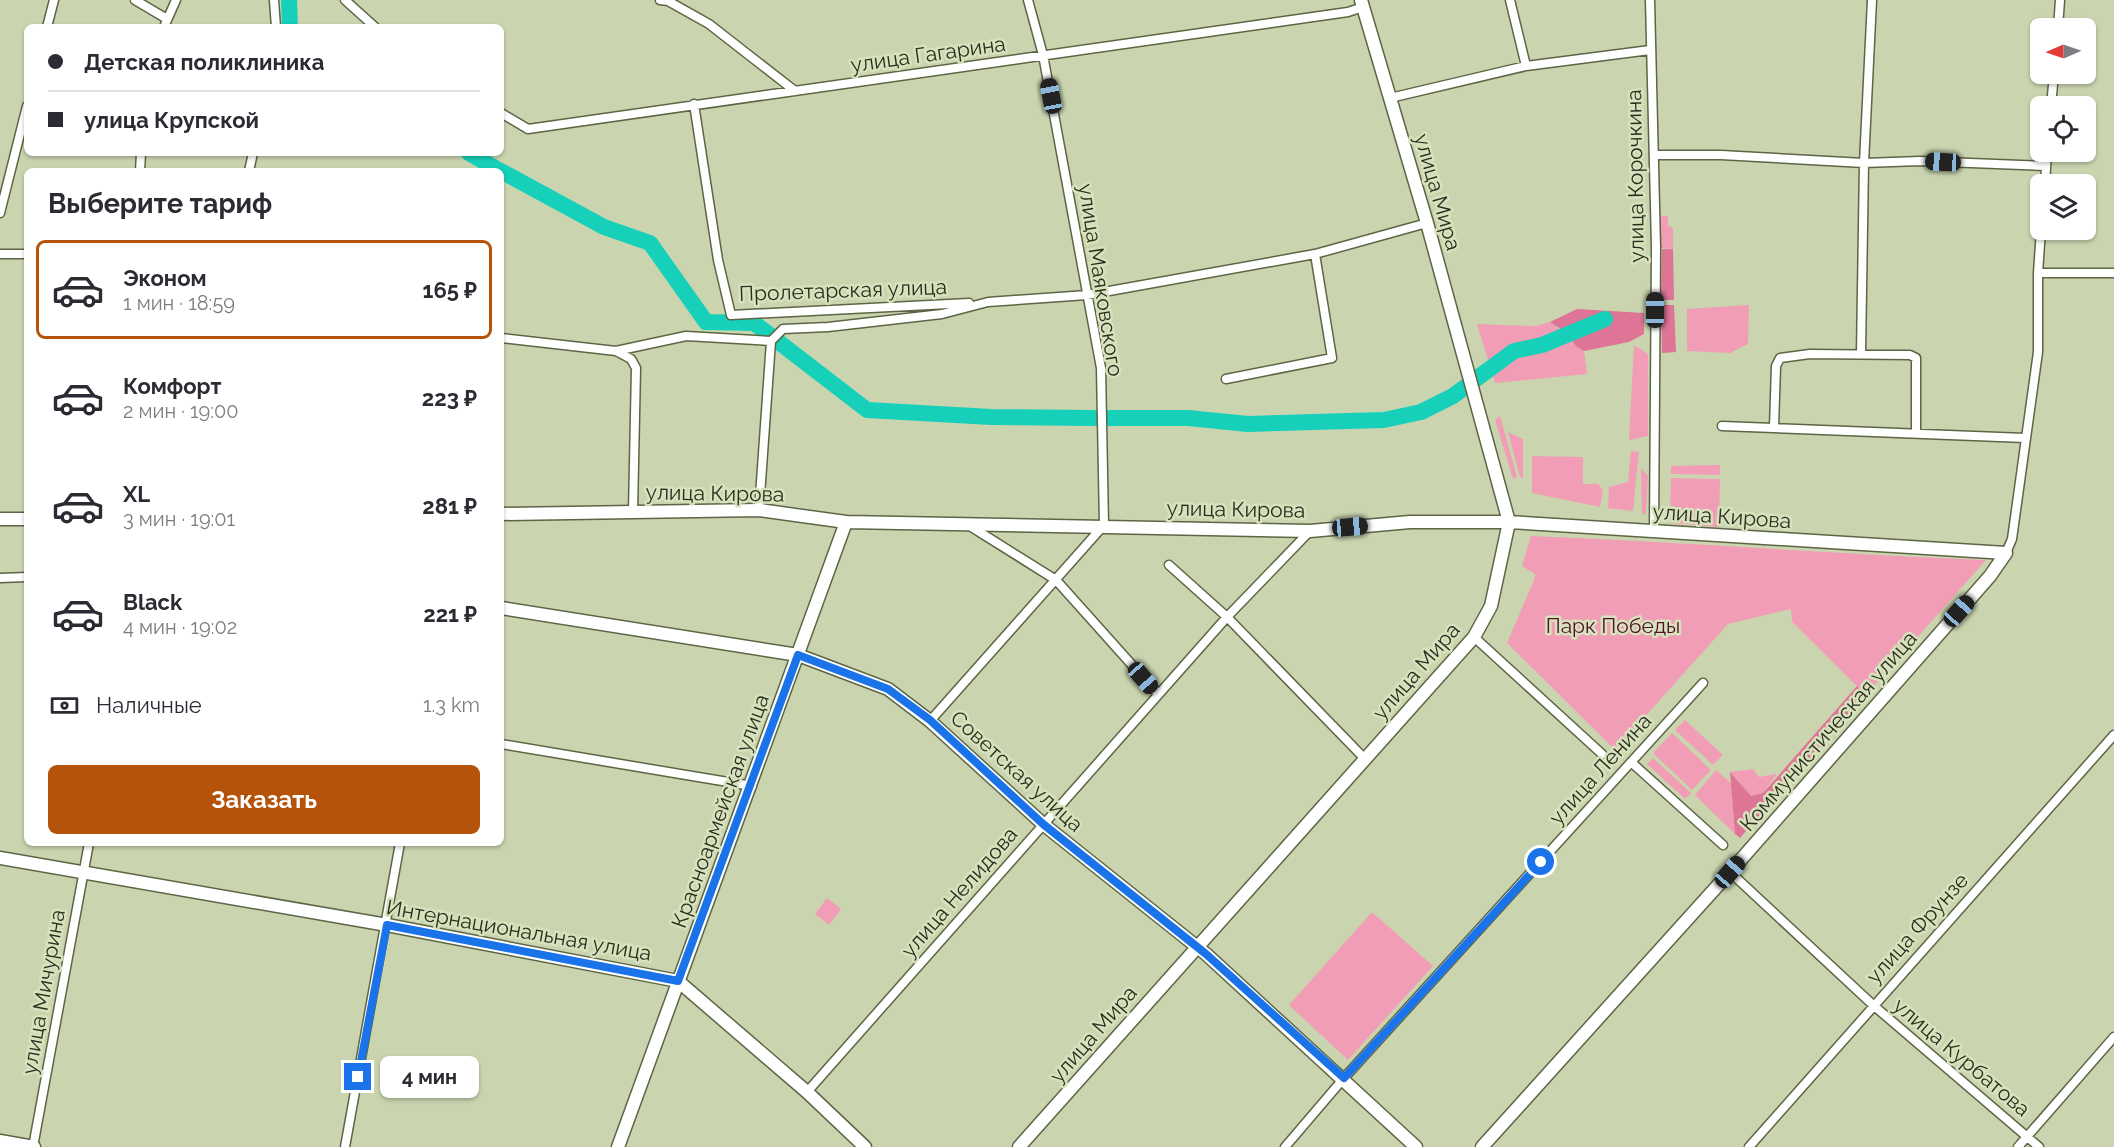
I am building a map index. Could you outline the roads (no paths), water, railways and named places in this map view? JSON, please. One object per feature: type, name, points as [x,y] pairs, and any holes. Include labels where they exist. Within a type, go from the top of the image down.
[{"type":"street","points":[[48,24],[54,0]]},
{"type":"street","points":[[135,0],[166,23],[176,0]]},
{"type":"street","points":[[274,0],[276,24]]},
{"type":"street","points":[[345,0],[372,24]]},
{"type":"street","points":[[660,0],[668,1],[709,24],[795,91]]},
{"type":"street","name":"улица Маяковского","points":[[1028,0],[1043,55],[1101,368],[1104,525]]},
{"type":"street","points":[[1510,0],[1526,66]]},
{"type":"street","name":"улица Корочкина","points":[[1650,0],[1654,155],[1654,531]]},
{"type":"street","points":[[1861,353],[1864,163],[1872,0]]},
{"type":"street","points":[[2059,18],[2060,0]]},
{"type":"street","name":"улица Гагарина","points":[[504,115],[528,129],[1348,12],[1362,4]]},
{"type":"street","name":"улица Мира","points":[[1019,1147],[1195,947],[1474,637],[1491,606],[1509,522],[1427,223],[1362,4]]},
{"type":"street","points":[[1390,98],[1526,66],[1650,50]]},
{"type":"street","name":"Пролетарская улица","points":[[694,104],[718,260],[731,315],[1087,295],[1315,254],[1427,223]]},
{"type":"street","points":[[0,213],[24,118]]},
{"type":"street","points":[[1654,155],[1721,155],[1864,163],[1920,161],[2046,166]]},
{"type":"street","points":[[2046,162],[2046,174]]},
{"type":"street","name":"Коммунистическая улица","points":[[1482,1147],[1730,872],[1990,576],[2006,553],[2012,538],[2038,352],[2040,240]]},
{"type":"street","points":[[0,254],[24,254]]},
{"type":"street","points":[[1226,379],[1332,358],[1315,254]]},
{"type":"street","points":[[2038,273],[2114,273]]},
{"type":"street","name":"Пролетарская улица","points":[[771,341],[783,329],[828,327],[942,314],[988,302]]},
{"type":"street","points":[[504,338],[616,351],[686,336],[771,341],[759,510]]},
{"type":"street","points":[[616,351],[631,359],[636,368],[633,511]]},
{"type":"street","points":[[1774,427],[1776,366],[1779,358],[1810,354],[1910,355],[1916,358],[1916,433]]},
{"type":"street","points":[[1722,426],[2025,438]]},
{"type":"street","name":"улица Кирова","points":[[504,514],[759,510],[846,522],[1104,525],[1310,531],[1410,522],[1509,522],[2006,553]]},
{"type":"street","points":[[0,519],[24,519]]},
{"type":"street","name":"Красноармейская улица","points":[[618,1147],[752,786],[846,522]]},
{"type":"street","points":[[969,525],[1056,580],[1158,694]]},
{"type":"street","points":[[930,720],[1104,525]]},
{"type":"street","name":"улица Нелидова","points":[[807,1092],[1227,617],[1310,531]]},
{"type":"street","points":[[1169,565],[1227,617],[1365,759]]},
{"type":"street","points":[[0,578],[24,577]]},
{"type":"street","name":"Советская улица","points":[[504,608],[798,655],[888,689],[930,720],[1043,824],[1195,947],[1344,1078],[1416,1147]]},
{"type":"street","points":[[1474,637],[1602,754]]},
{"type":"street","name":"улица Ленина","points":[[1285,1147],[1344,1078],[1703,683]]},
{"type":"street","name":"улица Фрунзе","points":[[1749,1147],[2114,735]]},
{"type":"street","points":[[504,745],[752,786]]},
{"type":"street","points":[[1631,762],[1723,845]]},
{"type":"street","name":"улица Мичурина","points":[[33,1147],[88,846]]},
{"type":"street","points":[[345,1147],[400,846]]},
{"type":"street","name":"Интернациональная улица","points":[[0,858],[387,925],[678,981],[807,1092],[865,1147]]},
{"type":"street","name":"улица Курбатова","points":[[1730,872],[1873,1005],[2039,1147]]},
{"type":"street","points":[[2018,1147],[2114,1037]]},
{"type":"street","points":[[0,1141],[33,1147]]},
{"type":"waterway","points":[[289,0],[290,24]]},
{"type":"waterway","points":[[474,156],[495,168]]},
{"type":"waterway","points":[[504,173],[604,227],[650,243],[706,322],[754,323],[867,410],[991,417],[1094,418]]},
{"type":"waterway","points":[[1109,418],[1188,418],[1248,424],[1384,420],[1421,412],[1453,396],[1514,351],[1542,345],[1605,319]]},
{"type":"park label","name":"Парк Победы","points":[[1613,625]]}]
